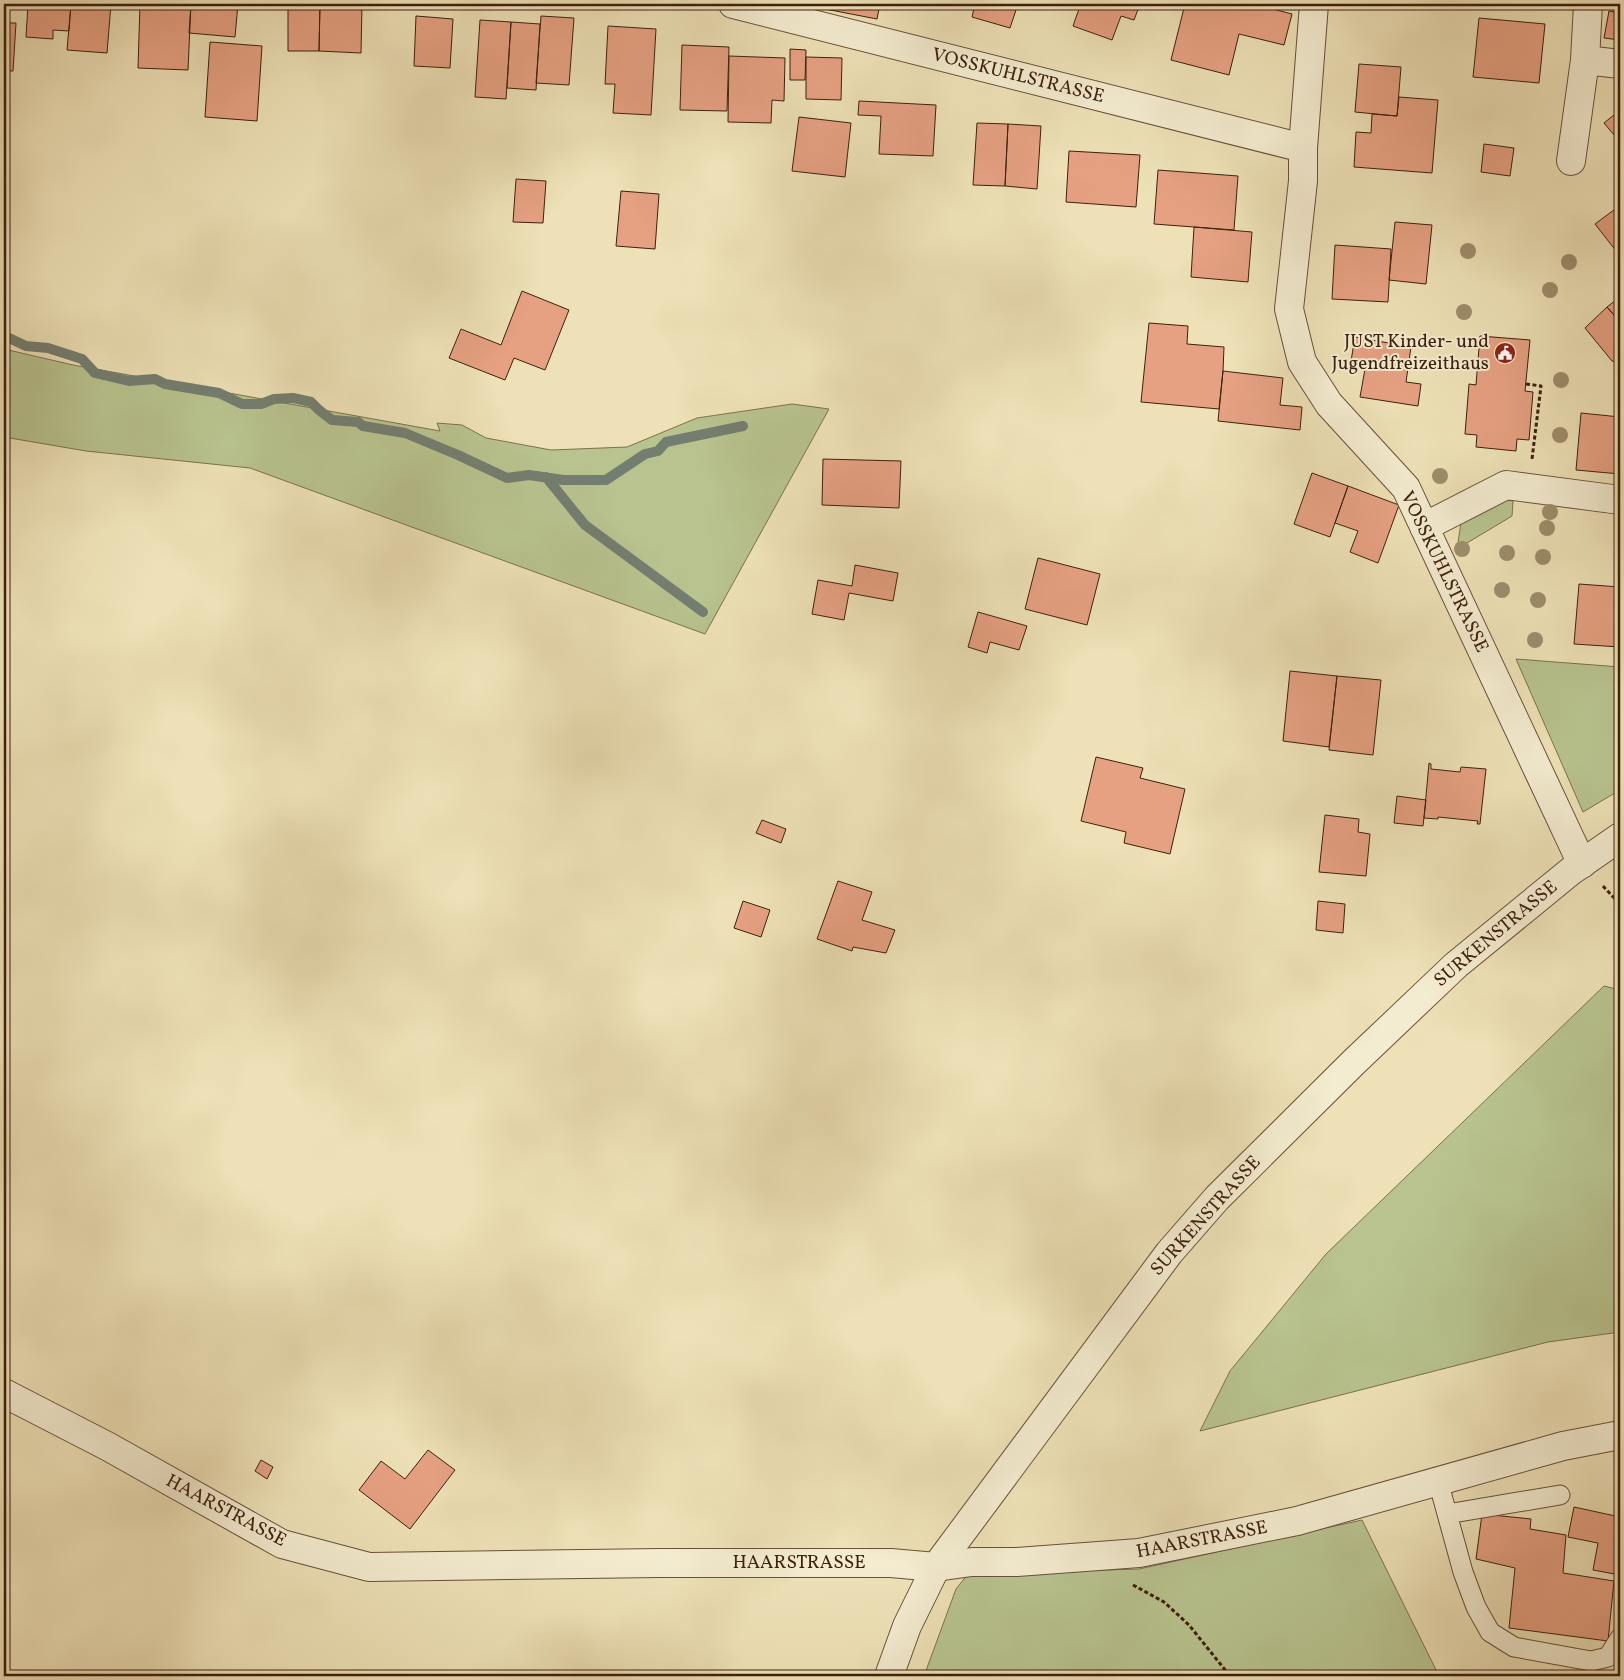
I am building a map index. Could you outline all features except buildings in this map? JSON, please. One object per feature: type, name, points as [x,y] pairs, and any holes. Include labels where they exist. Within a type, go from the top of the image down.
[{"type":"street","name":"VOSSKUHLSTRASSE","points":[[733,4],[1303,148]]},
{"type":"street","name":"VOSSKUHLSTRASSE","points":[[1314,4],[1303,148],[1303,181],[1289,309],[1302,362],[1329,404],[1406,488],[1582,864]]},
{"type":"street","points":[[1571,160],[1585,60],[1588,4]]},
{"type":"street","points":[[1585,60],[1620,64]]},
{"type":"street","points":[[1424,526],[1506,484],[1620,500]]},
{"type":"street","name":"SURKENSTRASSE","points":[[889,1676],[908,1626],[936,1567],[1169,1253],[1217,1198],[1354,1062],[1456,965],[1571,871],[1620,838]]},
{"type":"street","name":"HAARSTRASSE","points":[[4,1393],[108,1446],[282,1544],[369,1567],[659,1563],[891,1564],[936,1567],[972,1562],[1016,1562],[1139,1553],[1297,1521],[1564,1446],[1620,1435]]},
{"type":"lane","points":[[1438,1482],[1472,1598],[1490,1632],[1514,1646],[1591,1661],[1608,1656],[1620,1638]]},
{"type":"lane","points":[[1447,1514],[1560,1495]]},
{"type":"path","points":[[1526,384],[1542,386],[1529,488]]},
{"type":"path","points":[[1126,1583],[1164,1602],[1189,1625],[1230,1676]]},
{"type":"green space","points":[[4,349],[73,365],[440,431],[437,423],[462,425],[486,438],[551,450],[627,447],[697,418],[792,404],[829,409],[705,634],[250,468],[86,451],[4,437]]},
{"type":"green space","points":[[1499,499],[1513,501],[1512,516],[1457,549],[1462,516]]},
{"type":"green space","points":[[1516,659],[1620,667],[1620,790],[1583,812]]},
{"type":"green space","points":[[1604,986],[1620,990],[1620,1332],[1548,1342],[1200,1431],[1230,1371],[1326,1254]]},
{"type":"green space","points":[[1362,1520],[1439,1676],[924,1676],[956,1589],[968,1574],[1139,1569]]},
{"type":"waterway","points":[[4,338],[9,338],[26,346],[48,348],[82,359],[95,373],[129,381],[155,379],[165,384],[219,393],[242,404],[261,404],[274,399],[293,398],[311,402],[332,420],[358,422],[363,426],[405,433],[507,478],[529,475],[563,480],[606,480],[645,454],[658,451],[666,442],[743,426]]},
{"type":"waterway","points":[[546,477],[585,525],[703,612]]},
{"type":"place","name":"JUST Kinder- und Jugendfreizeithaus","points":[[1505,353]]}]
